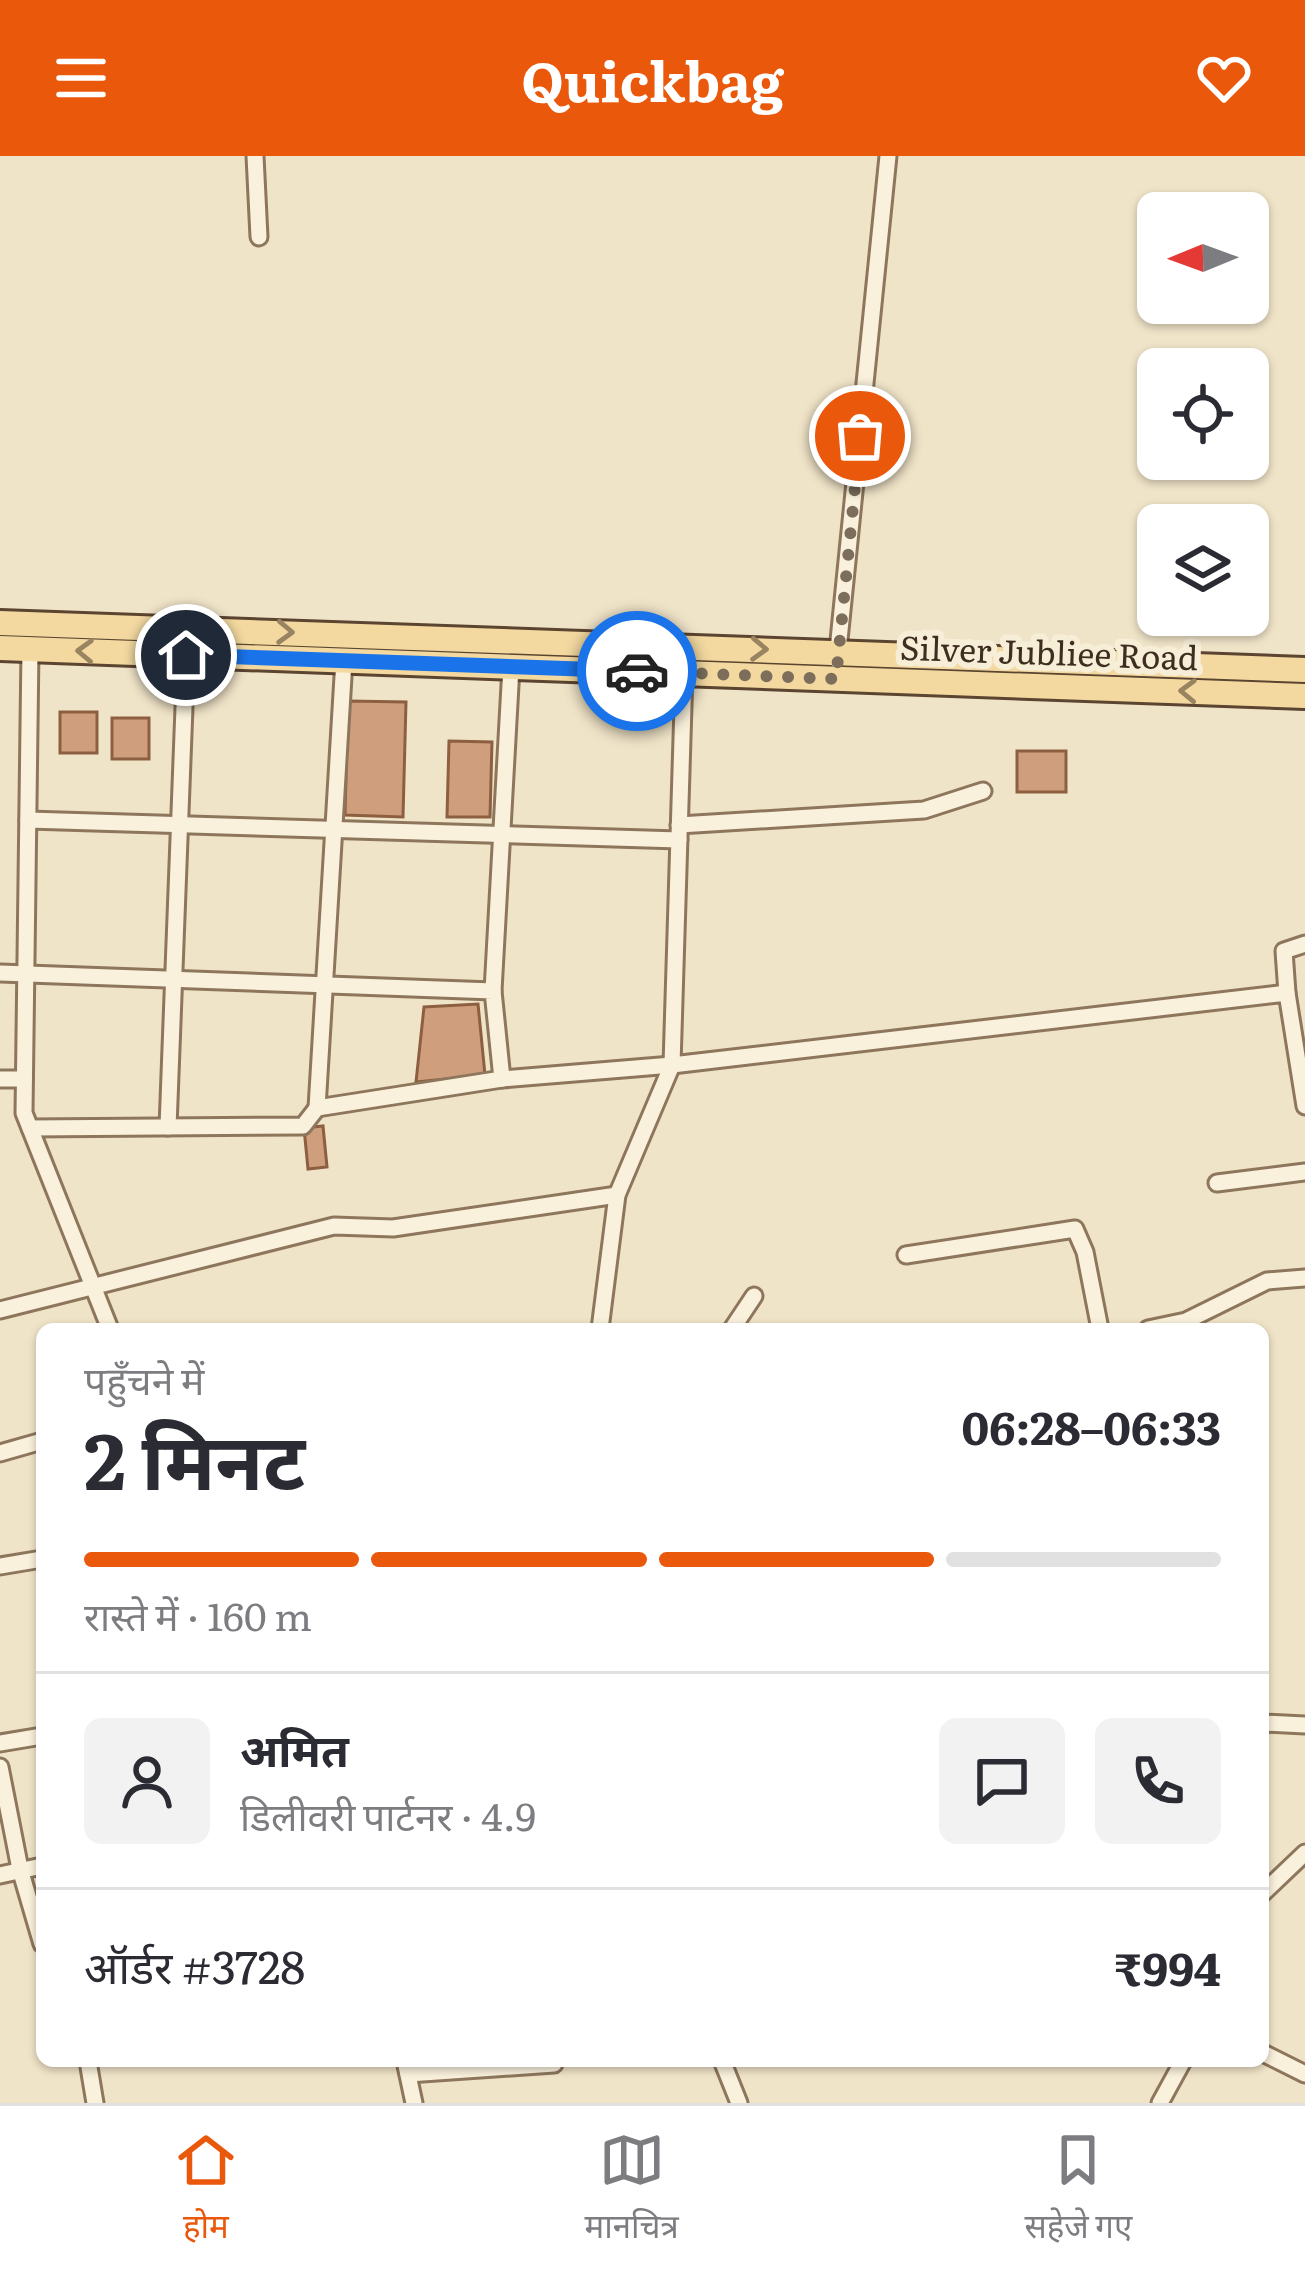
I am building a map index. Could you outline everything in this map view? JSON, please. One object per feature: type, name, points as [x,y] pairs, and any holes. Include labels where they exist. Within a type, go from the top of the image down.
[{"type":"main road","points":[[0,623],[1305,670]]},
{"type":"main road","name":"Silver Jubliee Road","points":[[0,648],[1305,696]]},
{"type":"street","points":[[255,156],[259,237]]},
{"type":"street","points":[[836,679],[889,156]]},
{"type":"street","points":[[30,649],[24,1113],[108,1323]]},
{"type":"street","points":[[169,1127],[186,655]]},
{"type":"street","points":[[30,1128],[303,1126],[316,1108],[344,660]]},
{"type":"street","points":[[502,1079],[493,991],[512,667]]},
{"type":"street","points":[[601,1323],[617,1195],[672,1065],[684,673]]},
{"type":"street","points":[[28,820],[502,835],[679,832],[924,810],[982,791]]},
{"type":"street","points":[[1305,944],[1284,950],[1305,1106]]},
{"type":"street","points":[[0,973],[493,991]]},
{"type":"street","points":[[316,1108],[502,1079],[672,1065],[1287,993]]},
{"type":"street","points":[[0,1078],[24,1079]]},
{"type":"street","points":[[1217,1183],[1305,1172]]},
{"type":"street","points":[[0,1310],[334,1226],[393,1228],[617,1195]]},
{"type":"street","points":[[906,1255],[1075,1229],[1099,1323]]},
{"type":"street","points":[[1176,1323],[1267,1281],[1305,1278]]},
{"type":"street","points":[[736,1323],[754,1296]]},
{"type":"street","points":[[0,1453],[36,1443]]},
{"type":"street","points":[[0,1566],[36,1560]]},
{"type":"street","points":[[1269,1723],[1305,1726]]},
{"type":"street","points":[[0,1743],[36,1737]]},
{"type":"street","points":[[0,1770],[36,1924]]},
{"type":"street","points":[[1269,1887],[1305,1853]]},
{"type":"street","points":[[0,1875],[36,1867]]},
{"type":"street","points":[[1269,2056],[1305,2074]]},
{"type":"street","points":[[89,2067],[95,2103]]},
{"type":"street","points":[[414,2103],[406,2068],[443,2067]]},
{"type":"street","points":[[725,2067],[739,2103]]},
{"type":"street","points":[[1160,2103],[1181,2067]]},
{"type":"building","points":[[348,701],[406,702],[403,817],[345,815]]},
{"type":"building","points":[[60,712],[97,712],[97,753],[60,753]]},
{"type":"building","points":[[112,718],[149,718],[149,759],[112,759]]},
{"type":"building","points":[[449,741],[492,742],[490,817],[447,817]]},
{"type":"building","points":[[1017,751],[1066,751],[1066,792],[1017,792]]},
{"type":"building","points":[[478,1004],[485,1075],[416,1082],[424,1007]]},
{"type":"building","points":[[323,1126],[327,1167],[308,1169],[304,1128]]},
{"type":"way so far","points":[[637,671],[836,679],[860,436]]},
{"type":"route","points":[[186,655],[637,671]]}]
